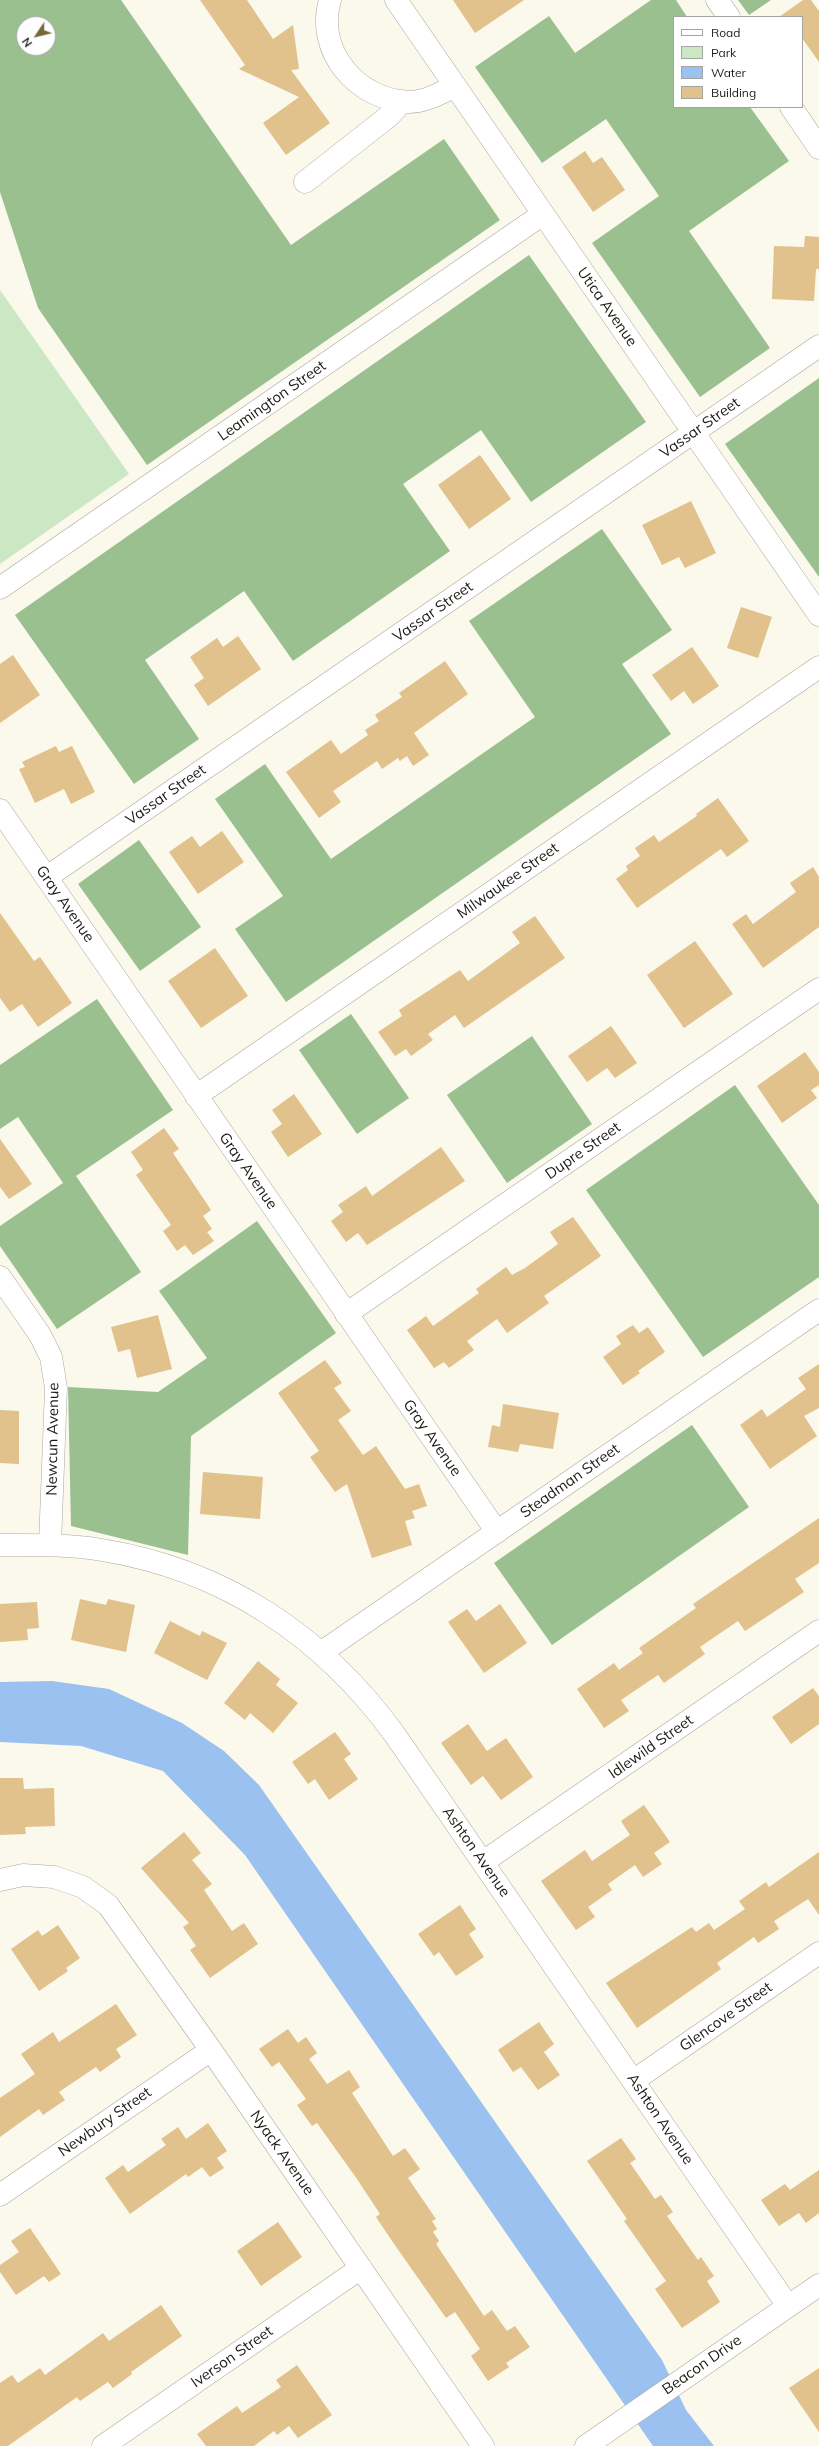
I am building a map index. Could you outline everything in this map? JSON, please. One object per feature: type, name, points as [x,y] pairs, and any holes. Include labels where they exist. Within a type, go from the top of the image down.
[{"type":"street","points":[[330,0],[327,10],[327,27],[331,47],[340,66],[348,76],[394,100],[403,101],[421,101],[455,86]]},
{"type":"street","name":"Utica Avenue","points":[[396,0],[819,615]]},
{"type":"street","points":[[717,0],[728,16]]},
{"type":"street","points":[[305,182],[389,116],[403,101]]},
{"type":"street","points":[[792,108],[819,148]]},
{"type":"street","name":"Leamington Street","points":[[0,588],[543,214]]},
{"type":"street","name":"Vassar Street","points":[[47,878],[819,346]]},
{"type":"street","name":"Milwaukee Street","points":[[196,1096],[819,667]]},
{"type":"street","name":"Gray Avenue","points":[[0,810],[496,1532]]},
{"type":"street","name":"Dupre Street","points":[[346,1314],[819,989]]},
{"type":"street","name":"Newcun Avenue","points":[[0,1277],[40,1335],[51,1357],[56,1388],[50,1544]]},
{"type":"street","name":"Steadman Street","points":[[322,1652],[819,1310]]},
{"type":"street","name":"Ashton Avenue","points":[[0,1545],[50,1544],[101,1549],[131,1555],[190,1573],[252,1603],[298,1633],[322,1652],[357,1687],[377,1710],[788,2306]]},
{"type":"street","name":"Idlewild Street","points":[[483,1862],[819,1631]]},
{"type":"street","name":"Nyack Avenue","points":[[0,1880],[23,1875],[54,1877],[83,1887],[108,1905],[211,2050],[483,2446]]},
{"type":"street","name":"Glencove Street","points":[[633,2081],[819,1953]]},
{"type":"street","name":"Newbury Street","points":[[0,2195],[211,2050]]},
{"type":"street","name":"Iverson Street","points":[[103,2446],[361,2268]]},
{"type":"street","name":"Beacon Drive","points":[[586,2446],[819,2285]]},
{"type":"green space","points":[[0,0],[121,0],[291,245],[444,139],[500,220],[147,465],[38,308],[0,192]]},
{"type":"green space","points":[[651,0],[676,0],[686,16],[673,16],[673,108],[751,108],[789,161],[689,231],[770,348],[700,397],[592,243],[659,196],[606,119],[542,163],[475,67],[549,16],[575,53]]},
{"type":"green space","points":[[738,0],[771,0],[749,15]]},
{"type":"green space","points":[[529,255],[646,422],[531,502],[481,430],[403,484],[450,551],[293,661],[244,591],[145,660],[199,739],[134,784],[15,615]]},
{"type":"green space","points":[[0,290],[129,474],[0,564]]},
{"type":"green space","points":[[819,378],[819,577],[725,444]]},
{"type":"green space","points":[[602,529],[672,630],[622,664],[671,734],[286,1002],[235,929],[283,896],[215,799],[265,764],[331,859],[535,717],[469,621]]},
{"type":"green space","points":[[139,840],[201,927],[140,971],[78,884]]},
{"type":"green space","points":[[97,999],[173,1110],[76,1176],[141,1272],[57,1329],[0,1246],[0,1226],[63,1183],[18,1117],[0,1129],[0,1065]]},
{"type":"green space","points":[[351,1014],[409,1098],[357,1134],[299,1050]]},
{"type":"green space","points":[[532,1036],[592,1124],[507,1183],[447,1095]]},
{"type":"green space","points":[[735,1085],[819,1205],[819,1277],[703,1357],[586,1190]]},
{"type":"green space","points":[[257,1221],[336,1333],[191,1436],[188,1555],[71,1526],[68,1387],[158,1392],[207,1358],[159,1291]]},
{"type":"green space","points":[[692,1425],[749,1507],[552,1645],[494,1563]]},
{"type":"water","points":[[52,1681],[109,1689],[182,1723],[224,1751],[259,1785],[662,2360],[686,2410],[714,2446],[653,2446],[245,1855],[163,1771],[81,1746],[0,1742],[0,1682]]},
{"type":"building","points":[[200,0],[247,0],[273,39],[293,25],[299,69],[291,70],[330,123],[286,155],[263,123],[299,97],[239,69],[245,65]]},
{"type":"building","points":[[453,0],[524,0],[475,33]]},
{"type":"building","points":[[803,0],[811,0],[819,11],[819,62],[803,39],[803,16],[780,16]]},
{"type":"building","points":[[585,151],[593,163],[602,157],[625,190],[593,212],[562,167]]},
{"type":"building","points":[[805,236],[819,237],[819,269],[816,269],[814,301],[772,299],[774,246],[804,247]]},
{"type":"building","points":[[480,455],[511,499],[469,529],[438,485]]},
{"type":"building","points":[[691,501],[716,553],[685,568],[679,557],[662,565],[642,525]]},
{"type":"building","points":[[741,607],[772,617],[758,658],[727,648]]},
{"type":"building","points":[[238,636],[261,669],[208,706],[194,685],[204,678],[190,657],[217,638],[223,647]]},
{"type":"building","points":[[692,647],[719,686],[693,704],[684,691],[671,701],[652,675]]},
{"type":"building","points":[[13,655],[40,695],[0,723],[0,664]]},
{"type":"building","points":[[445,661],[468,694],[414,733],[429,755],[413,766],[407,756],[400,761],[398,758],[382,769],[377,761],[333,791],[341,802],[319,818],[286,772],[331,740],[341,754],[368,735],[365,730],[379,721],[375,715],[402,697],[399,693]]},
{"type":"building","points":[[56,746],[59,752],[72,746],[95,792],[71,804],[64,789],[35,803],[19,769],[25,767],[22,762]]},
{"type":"building","points":[[718,798],[749,841],[727,857],[721,849],[637,908],[616,879],[628,870],[626,866],[640,856],[635,848],[654,835],[659,842],[697,816],[696,814]]},
{"type":"building","points":[[222,831],[244,862],[198,894],[169,852],[192,836],[200,847]]},
{"type":"building","points":[[813,867],[819,877],[819,927],[763,968],[732,924],[746,914],[753,924],[796,892],[790,883]]},
{"type":"building","points":[[0,913],[34,961],[40,957],[72,1003],[38,1027],[22,1004],[10,1012],[0,998]]},
{"type":"building","points":[[535,916],[565,958],[464,1028],[455,1015],[428,1034],[433,1040],[411,1056],[406,1049],[395,1056],[378,1032],[402,1016],[399,1010],[460,970],[468,981],[520,943],[512,932]]},
{"type":"building","points":[[695,941],[733,994],[684,1028],[647,975]]},
{"type":"building","points":[[215,948],[248,996],[201,1028],[168,981]]},
{"type":"building","points":[[611,1026],[637,1063],[615,1078],[607,1068],[587,1082],[568,1056]]},
{"type":"building","points":[[805,1052],[819,1072],[819,1085],[811,1090],[817,1098],[782,1123],[757,1086]]},
{"type":"building","points":[[294,1094],[322,1134],[288,1157],[271,1132],[282,1124],[272,1110]]},
{"type":"building","points":[[164,1128],[179,1149],[173,1153],[211,1210],[203,1216],[212,1229],[207,1232],[214,1241],[193,1255],[185,1245],[177,1251],[163,1231],[171,1225],[136,1175],[143,1170],[131,1152]]},
{"type":"building","points":[[0,1139],[32,1184],[9,1199],[0,1187]]},
{"type":"building","points":[[441,1147],[465,1181],[367,1245],[358,1233],[346,1242],[331,1221],[343,1212],[338,1205],[366,1186],[372,1196]]},
{"type":"building","points":[[573,1217],[601,1256],[544,1296],[549,1303],[507,1333],[497,1319],[467,1341],[474,1350],[449,1368],[444,1362],[434,1368],[407,1330],[426,1316],[433,1326],[479,1293],[476,1289],[506,1267],[512,1275],[525,1268],[558,1244],[550,1232]]},
{"type":"building","points":[[158,1315],[172,1369],[137,1378],[130,1349],[118,1352],[111,1327]]},
{"type":"building","points":[[633,1325],[639,1333],[648,1327],[665,1352],[638,1371],[640,1373],[623,1385],[603,1357],[621,1344],[616,1336]]},
{"type":"building","points":[[325,1360],[342,1383],[334,1388],[351,1411],[338,1420],[363,1455],[376,1446],[405,1489],[419,1484],[427,1506],[412,1511],[415,1518],[405,1521],[412,1545],[372,1558],[347,1484],[335,1492],[310,1457],[319,1451],[278,1393]]},
{"type":"building","points":[[819,1364],[819,1408],[804,1416],[817,1436],[770,1469],[740,1425],[762,1409],[767,1417],[806,1389],[798,1378]]},
{"type":"building","points":[[503,1404],[559,1413],[553,1449],[520,1444],[518,1452],[488,1447],[492,1425],[500,1427]]},
{"type":"building","points":[[0,1410],[19,1411],[19,1464],[0,1463]]},
{"type":"building","points":[[203,1472],[263,1477],[260,1519],[200,1514]]},
{"type":"building","points":[[819,1518],[819,1563],[795,1579],[804,1592],[745,1631],[738,1621],[700,1647],[705,1654],[664,1683],[658,1675],[621,1700],[629,1711],[604,1728],[577,1689],[614,1663],[619,1670],[643,1653],[639,1648],[696,1608],[693,1604]]},
{"type":"building","points":[[80,1599],[106,1605],[108,1599],[135,1605],[126,1652],[71,1640]]},
{"type":"building","points":[[37,1602],[39,1628],[27,1629],[28,1640],[0,1642],[0,1604]]},
{"type":"building","points":[[500,1604],[527,1643],[484,1673],[448,1622],[467,1609],[476,1621]]},
{"type":"building","points":[[170,1621],[200,1636],[202,1631],[227,1643],[207,1680],[154,1653]]},
{"type":"building","points":[[258,1661],[280,1679],[276,1685],[298,1703],[273,1733],[250,1713],[245,1720],[224,1703]]},
{"type":"building","points":[[813,1688],[819,1696],[819,1724],[791,1744],[772,1717]]},
{"type":"building","points":[[468,1724],[487,1751],[506,1738],[533,1777],[501,1800],[483,1776],[471,1785],[441,1743]]},
{"type":"building","points":[[335,1732],[351,1754],[344,1759],[358,1779],[329,1800],[315,1779],[308,1784],[292,1762]]},
{"type":"building","points":[[0,1778],[23,1778],[24,1789],[54,1788],[55,1826],[25,1827],[26,1834],[0,1835]]},
{"type":"building","points":[[644,1805],[670,1842],[654,1853],[662,1864],[643,1877],[635,1865],[608,1884],[612,1890],[588,1907],[595,1917],[576,1930],[541,1881],[585,1850],[592,1861],[630,1835],[621,1821]]},
{"type":"building","points":[[184,1832],[201,1853],[192,1860],[212,1884],[204,1890],[232,1931],[244,1923],[258,1944],[210,1978],[190,1950],[196,1946],[183,1927],[189,1923],[141,1868]]},
{"type":"building","points":[[819,1852],[819,1915],[808,1899],[774,1921],[779,1929],[758,1943],[754,1937],[717,1963],[721,1969],[637,2028],[606,1983],[692,1927],[696,1932],[709,1923],[714,1930],[745,1909],[739,1901],[766,1882],[769,1887]]},
{"type":"building","points":[[460,1905],[476,1929],[469,1934],[484,1957],[456,1976],[439,1952],[434,1956],[418,1934]]},
{"type":"building","points":[[58,1925],[80,1958],[66,1968],[68,1971],[39,1991],[11,1949],[38,1930],[42,1936]]},
{"type":"building","points":[[116,2004],[137,2035],[116,2049],[121,2057],[100,2072],[96,2067],[59,2092],[65,2100],[43,2115],[39,2109],[0,2137],[0,2098],[35,2074],[21,2054],[53,2032],[59,2042]]},
{"type":"building","points":[[539,2022],[554,2044],[544,2052],[560,2075],[538,2090],[521,2067],[513,2072],[498,2050]]},
{"type":"building","points":[[288,2029],[298,2043],[306,2037],[317,2053],[309,2059],[327,2084],[349,2070],[360,2087],[352,2093],[393,2156],[405,2148],[420,2169],[408,2178],[436,2219],[432,2221],[437,2229],[433,2232],[439,2241],[436,2244],[484,2316],[492,2310],[507,2331],[515,2326],[530,2347],[506,2363],[509,2367],[488,2381],[471,2356],[480,2349],[455,2312],[446,2318],[376,2217],[380,2214],[357,2179],[317,2123],[312,2126],[297,2105],[306,2099],[279,2062],[272,2067],[259,2049]]},
{"type":"building","points":[[208,2123],[227,2151],[217,2158],[224,2168],[210,2177],[202,2167],[188,2177],[186,2174],[130,2214],[105,2178],[123,2165],[128,2172],[166,2145],[161,2139],[178,2127],[186,2139]]},
{"type":"building","points":[[621,2138],[636,2159],[630,2163],[655,2199],[661,2195],[673,2212],[667,2216],[698,2260],[701,2257],[714,2276],[707,2281],[720,2302],[682,2328],[655,2289],[666,2281],[624,2221],[627,2219],[587,2161]]},
{"type":"building","points":[[819,2170],[819,2213],[806,2223],[799,2213],[779,2226],[761,2200],[785,2184],[790,2190]]},
{"type":"building","points":[[278,2222],[302,2257],[261,2286],[237,2251]]},
{"type":"building","points":[[30,2228],[61,2274],[49,2282],[44,2276],[16,2295],[0,2272],[0,2265],[19,2252],[11,2241]]},
{"type":"building","points":[[161,2305],[182,2336],[131,2372],[132,2374],[113,2388],[108,2382],[80,2401],[77,2397],[8,2446],[0,2446],[0,2383],[12,2375],[18,2383],[40,2368],[45,2375],[103,2333],[109,2341]]},
{"type":"building","points":[[297,2365],[332,2415],[298,2438],[289,2426],[277,2435],[274,2431],[254,2446],[206,2446],[197,2434],[237,2406],[242,2413],[281,2387],[276,2380]]},
{"type":"building","points":[[819,2368],[819,2432],[789,2388]]}]
